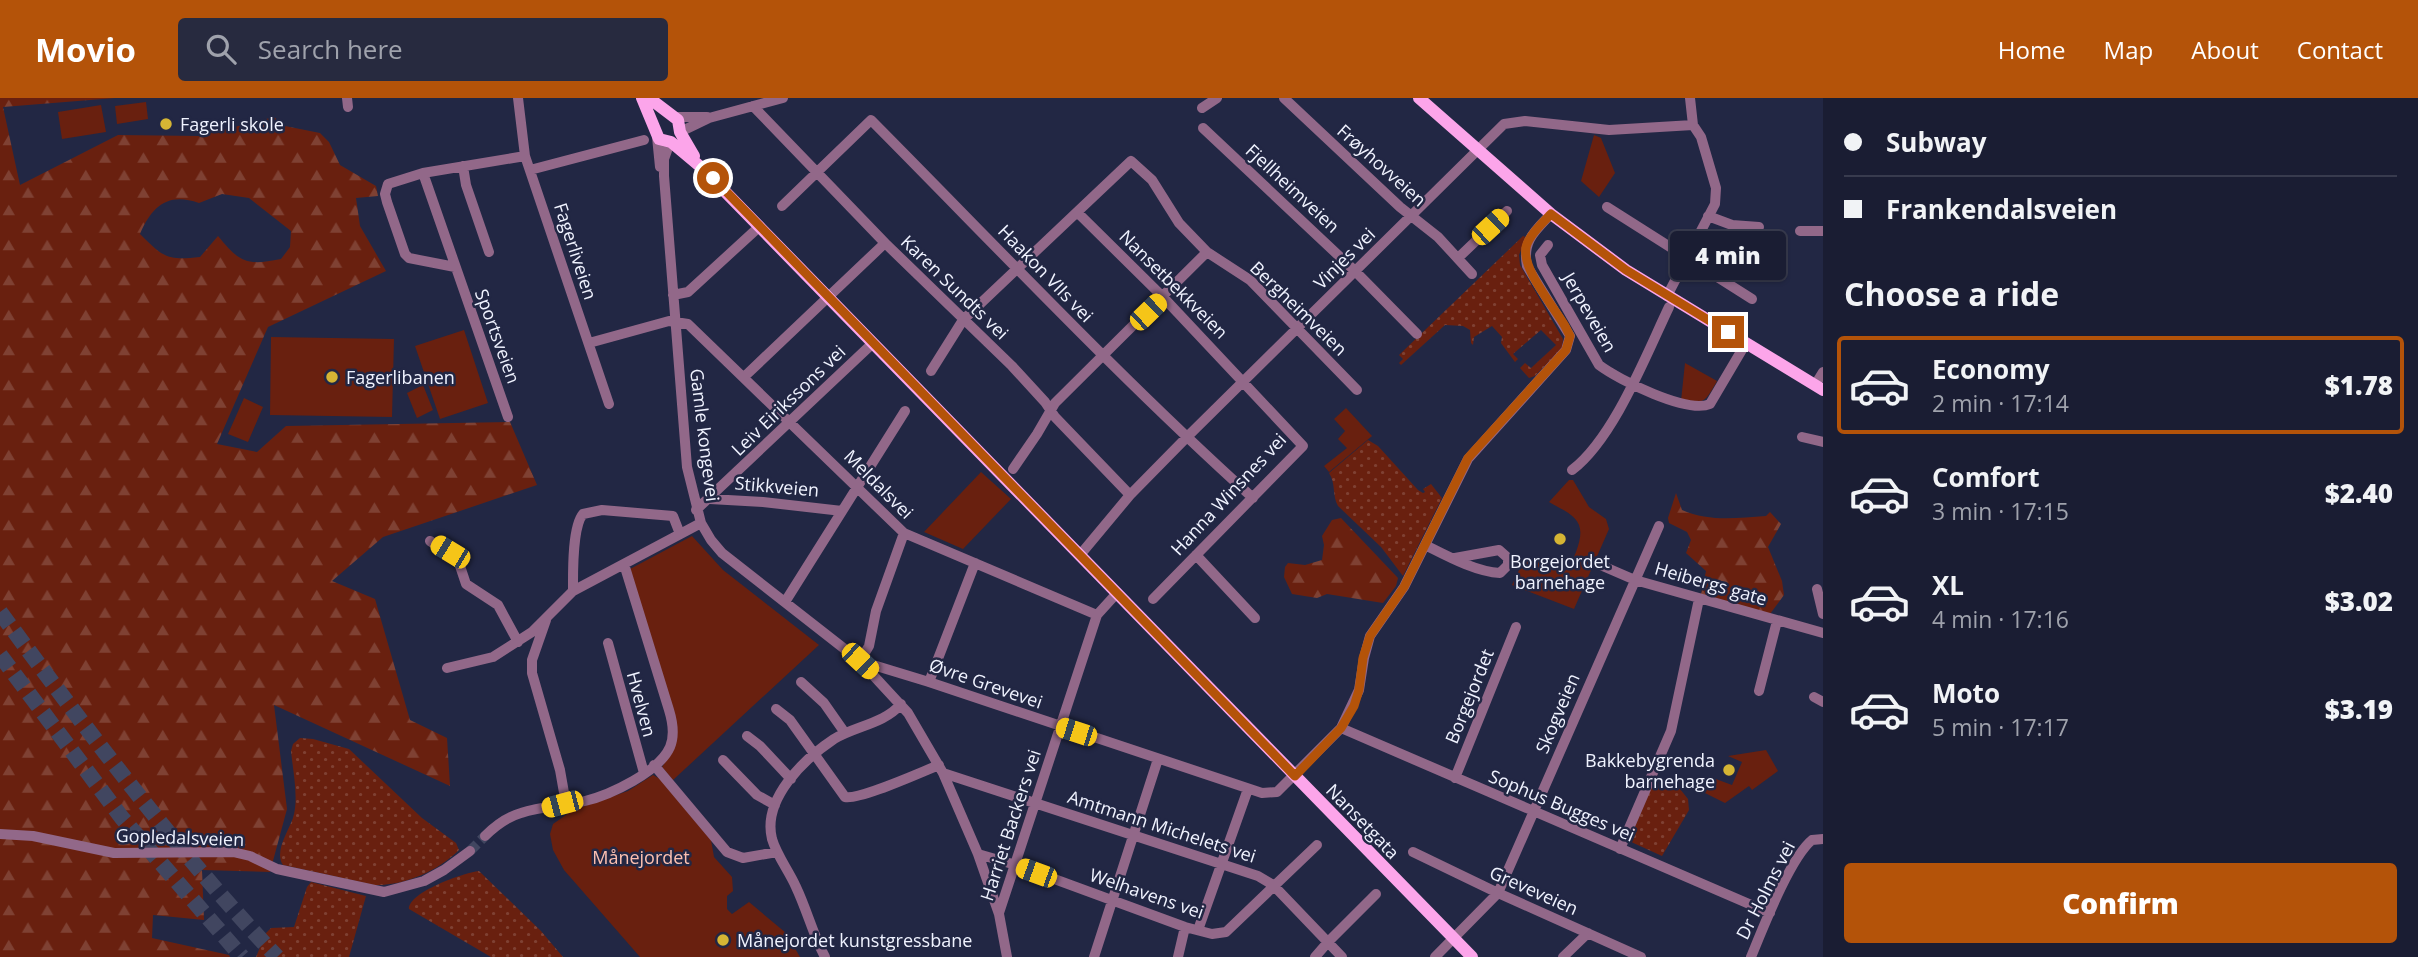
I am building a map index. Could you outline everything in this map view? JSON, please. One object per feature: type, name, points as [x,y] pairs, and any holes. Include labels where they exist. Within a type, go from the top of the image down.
[{"type":"main road","points":[[642,98],[652,135],[663,141],[675,137],[680,125],[649,98]]},
{"type":"main road","points":[[1422,99],[1476,150],[1551,214],[1668,301],[1746,343],[1819,387]]},
{"type":"main road","points":[[652,135],[658,119],[672,116]]},
{"type":"main road","name":"Nansetgata","points":[[675,137],[702,168],[1472,957]]},
{"type":"street","name":"Fagerliveien","points":[[518,98],[525,156],[609,404]]},
{"type":"street","points":[[675,137],[709,118],[783,98]]},
{"type":"street","points":[[1202,108],[1217,98]]},
{"type":"street","name":"Frøyhovveien","points":[[1284,98],[1410,216],[1438,237],[1472,274]]},
{"type":"street","points":[[1572,470],[1583,461],[1607,428],[1632,383],[1686,258],[1715,204],[1716,188],[1701,137],[1693,125],[1690,98]]},
{"type":"street","name":"Karen Sundts vei","points":[[753,106],[885,243],[1003,357],[1130,495]]},
{"type":"street","points":[[672,116],[709,118]]},
{"type":"street","name":"Haakon VIIs vei","points":[[817,171],[871,120],[1102,356],[1252,498]]},
{"type":"street","name":"Vinjes vei","points":[[1080,555],[1130,495],[1186,438],[1504,124],[1515,121],[1609,130],[1693,125]]},
{"type":"street","name":"Fjellheimveien","points":[[1203,128],[1355,271],[1417,334]]},
{"type":"street","points":[[530,170],[652,135]]},
{"type":"street","name":"Gamle kongevei","points":[[652,135],[664,176]]},
{"type":"street","name":"Gamle kongevei","points":[[675,137],[664,159],[664,176],[687,467],[701,523],[722,553],[860,661],[901,704],[915,723],[941,769],[978,854],[999,914],[1007,957]]},
{"type":"street","points":[[454,267],[409,258],[405,254],[385,194],[388,184],[423,173],[525,156]]},
{"type":"street","name":"Bergheimveien","points":[[1078,213],[1131,161],[1152,180],[1179,223],[1207,252],[1250,280],[1357,390]]},
{"type":"street","points":[[463,166],[489,252]]},
{"type":"street","points":[[782,206],[817,171]]},
{"type":"street","name":"Sportsveien","points":[[423,173],[508,418]]},
{"type":"street","points":[[1606,207],[1752,299]]},
{"type":"street","points":[[1458,258],[1507,211]]},
{"type":"street","points":[[931,371],[963,320],[1078,213]]},
{"type":"street","name":"Nansetbekkveien","points":[[1078,213],[1244,381]]},
{"type":"street","points":[[1295,776],[1341,728],[1359,690],[1363,658],[1370,636],[1404,587],[1468,458],[1566,350],[1570,336],[1527,265],[1525,253],[1527,242],[1551,214]]},
{"type":"street","points":[[1708,216],[1732,225],[1759,227]]},
{"type":"street","points":[[673,295],[688,292],[760,226]]},
{"type":"street","points":[[1800,230],[1823,231]]},
{"type":"street","points":[[744,377],[885,243]]},
{"type":"street","name":"Jerpeveien","points":[[1548,244],[1540,255],[1542,265],[1599,365],[1614,376],[1683,405],[1702,407],[1710,404],[1746,343]]},
{"type":"street","points":[[1013,469],[1050,410],[1207,252]]},
{"type":"street","points":[[589,343],[675,321]]},
{"type":"street","name":"Meldalsvei","points":[[675,321],[688,324],[909,536],[1097,615]]},
{"type":"street","name":"Leiv Eirikssons vei","points":[[696,510],[873,343]]},
{"type":"street","points":[[1819,387],[1823,372]]},
{"type":"street","name":"Hanna Winsnes vei","points":[[1153,599],[1303,446],[1244,381]]},
{"type":"street","points":[[785,602],[905,411]]},
{"type":"street","points":[[1802,437],[1823,443]]},
{"type":"street","name":"Stikkveien","points":[[710,499],[842,511]]},
{"type":"street","points":[[573,591],[578,524],[583,514],[602,510],[673,516],[680,534]]},
{"type":"street","points":[[447,668],[482,661],[519,642],[573,591],[701,523]]},
{"type":"street","name":"Skogveien","points":[[1435,957],[1497,893],[1659,526]]},
{"type":"street","points":[[860,661],[869,646],[876,611],[909,536]]},
{"type":"street","points":[[430,541],[458,560],[466,584],[498,605],[519,642]]},
{"type":"street","points":[[1425,545],[1455,558]]},
{"type":"street","points":[[1196,555],[1255,618]]},
{"type":"street","points":[[929,682],[975,563]]},
{"type":"street","points":[[485,836],[503,822],[521,813],[606,795],[644,773],[664,757],[671,746],[672,722],[624,564]]},
{"type":"street","points":[[1598,564],[1635,580]]},
{"type":"street","name":"Heibergs gate","points":[[1635,580],[1823,633]]},
{"type":"street","points":[[1817,589],[1823,614]]},
{"type":"street","name":"Harriet Backers vei","points":[[999,914],[1097,615],[1117,593]]},
{"type":"street","points":[[1620,849],[1671,731],[1699,599]]},
{"type":"street","points":[[548,614],[531,667],[560,770],[566,804]]},
{"type":"street","name":"Heibergs gate","points":[[1759,691],[1777,621]]},
{"type":"street","name":"Borgejordet","points":[[1455,778],[1516,627]]},
{"type":"street","name":"Hvelven","points":[[608,643],[644,773]]},
{"type":"street","name":"Øvre Grevevei","points":[[860,661],[1262,793],[1277,792],[1295,776]]},
{"type":"street","points":[[801,681],[824,704],[845,733]]},
{"type":"street","points":[[825,957],[813,934],[791,876],[777,852],[770,821],[775,805],[791,779],[816,754],[845,733],[883,718],[901,704]]},
{"type":"street","points":[[776,709],[790,720],[845,797],[941,769]]},
{"type":"street","name":"Sophus Bugges vei","points":[[1341,728],[1770,913]]},
{"type":"street","points":[[747,736],[791,779]]},
{"type":"street","points":[[1094,957],[1158,759]]},
{"type":"street","points":[[723,760],[757,795],[775,805]]},
{"type":"street","points":[[654,765],[727,852],[743,858],[777,852]]},
{"type":"street","name":"Amtmann Michelets vei","points":[[941,769],[1035,803],[1258,876],[1273,885],[1342,957]]},
{"type":"street","points":[[1198,930],[1248,789]]},
{"type":"street","name":"Gopledalsveien","points":[[0,834],[33,836],[114,852],[233,852],[250,856],[277,869],[384,892],[424,881],[470,851]]},
{"type":"street","name":"Dr Holms vei","points":[[1751,957],[1796,860],[1818,839]]},
{"type":"street","name":"Welhavens vei","points":[[978,854],[1016,865],[1185,927],[1212,934],[1226,932],[1317,845]]},
{"type":"street","name":"Greveveien","points":[[1413,852],[1497,893],[1642,957]]},
{"type":"street","points":[[1315,957],[1376,894]]},
{"type":"street","points":[[1178,957],[1185,927]]},
{"type":"street","points":[[1563,957],[1588,933]]},
{"type":"green space","points":[[0,98],[115,98],[3,107],[20,185],[118,135],[199,136],[274,117],[285,126],[320,133],[329,142],[340,165],[376,186],[378,196],[356,198],[360,226],[386,271],[268,327],[217,444],[257,452],[286,426],[510,422],[537,485],[383,537],[332,581],[375,599],[410,720],[447,738],[450,786],[274,705],[287,809],[270,872],[202,870],[204,920],[153,915],[152,938],[230,957],[0,957]],"holes":[[[222,194],[249,198],[291,231],[290,247],[281,259],[260,262],[245,260],[232,252],[218,236],[200,257],[173,258],[154,248],[140,234],[156,209],[170,201],[178,199],[199,203]]]},
{"type":"green space","points":[[146,102],[148,119],[117,124],[115,106]]},
{"type":"green space","points":[[101,105],[106,132],[62,139],[58,112]]},
{"type":"green space","points":[[1594,135],[1601,138],[1615,173],[1599,197],[1581,181]]},
{"type":"green space","points":[[1523,236],[1526,237],[1519,255],[1520,265],[1563,339],[1562,348],[1535,376],[1529,378],[1520,368],[1525,363],[1531,368],[1556,345],[1541,330],[1513,354],[1518,359],[1515,362],[1501,343],[1502,337],[1492,326],[1474,337],[1473,345],[1470,330],[1463,326],[1445,325],[1401,365],[1399,363],[1403,359],[1399,355]]},
{"type":"green space","points":[[464,330],[488,403],[440,419],[415,346]]},
{"type":"green space","name":"Fagerlibanen","points":[[271,337],[394,339],[392,417],[270,415]]},
{"type":"green space","points":[[1685,363],[1717,381],[1710,393],[1700,402],[1681,401]]},
{"type":"green space","points":[[423,385],[433,410],[417,418],[407,393]]},
{"type":"green space","points":[[244,398],[263,407],[248,442],[228,434]]},
{"type":"green space","points":[[1346,408],[1372,436],[1329,472],[1324,466],[1347,448],[1338,439],[1345,431],[1334,419]]},
{"type":"green space","points":[[1368,440],[1378,446],[1418,490],[1423,493],[1423,489],[1431,484],[1442,498],[1403,576],[1381,547],[1338,506],[1335,498],[1329,473]]},
{"type":"green space","points":[[981,472],[1011,499],[963,549],[924,532]]},
{"type":"green space","points":[[1569,480],[1573,480],[1589,507],[1606,519],[1609,529],[1574,609],[1512,585],[1525,557],[1565,571],[1572,562],[1579,541],[1579,526],[1572,516],[1549,502]]},
{"type":"green space","points":[[1676,493],[1682,510],[1692,514],[1734,518],[1766,516],[1770,512],[1781,524],[1768,547],[1782,581],[1784,595],[1770,614],[1701,594],[1706,571],[1686,553],[1691,540],[1687,532],[1669,523],[1668,518]]},
{"type":"green space","points":[[1341,518],[1398,578],[1396,586],[1383,603],[1327,594],[1317,598],[1292,594],[1284,577],[1285,567],[1288,563],[1305,565],[1322,560],[1322,536],[1332,520]]},
{"type":"green space","points":[[692,536],[723,570],[819,645],[673,780],[662,767],[674,746],[676,722],[630,569]]},
{"type":"green space","points":[[300,738],[349,749],[422,818],[456,843],[459,850],[431,871],[409,880],[385,885],[374,885],[283,865],[281,848],[293,818],[296,802],[291,751],[293,744]]},
{"type":"green space","points":[[1766,750],[1778,771],[1752,790],[1749,786],[1725,803],[1705,793],[1713,778],[1732,785],[1742,762],[1728,756]]},
{"type":"green space","name":"Månejordet","points":[[653,775],[660,779],[711,840],[714,857],[732,877],[733,891],[727,896],[727,909],[732,914],[749,902],[786,933],[800,957],[640,957],[564,870],[553,850],[550,834],[553,824],[573,810],[628,791]]},
{"type":"green space","points":[[1656,775],[1680,789],[1688,799],[1689,810],[1662,856],[1629,841]]},
{"type":"green space","points":[[479,871],[541,931],[563,957],[491,957],[409,909],[411,903],[427,890],[450,879]]},
{"type":"green space","points":[[311,882],[366,896],[349,957],[256,957],[266,933],[271,928],[294,927]]},
{"type":"tunnel","points":[[0,612],[168,832],[277,957]]},
{"type":"tunnel","points":[[0,655],[122,818],[242,957]]},
{"type":"tunnel","points":[[470,851],[485,836]]},
{"type":"place","name":"Fagerli skole","points":[[166,124]]},
{"type":"place","name":"Fagerlibanen","points":[[332,377]]},
{"type":"place","name":"Borgejordet barnehage","points":[[1560,539]]},
{"type":"place","name":"Bakkebygrenda barnehage","points":[[1729,770]]},
{"type":"place","name":"Månejordet kunstgressbane","points":[[723,940]]},
{"type":"route","points":[[713,178],[1295,776],[1341,728],[1354,706],[1370,636],[1404,587],[1468,458],[1566,350],[1570,336],[1527,265],[1525,253],[1527,242],[1551,214],[1626,270],[1728,332]]}]
